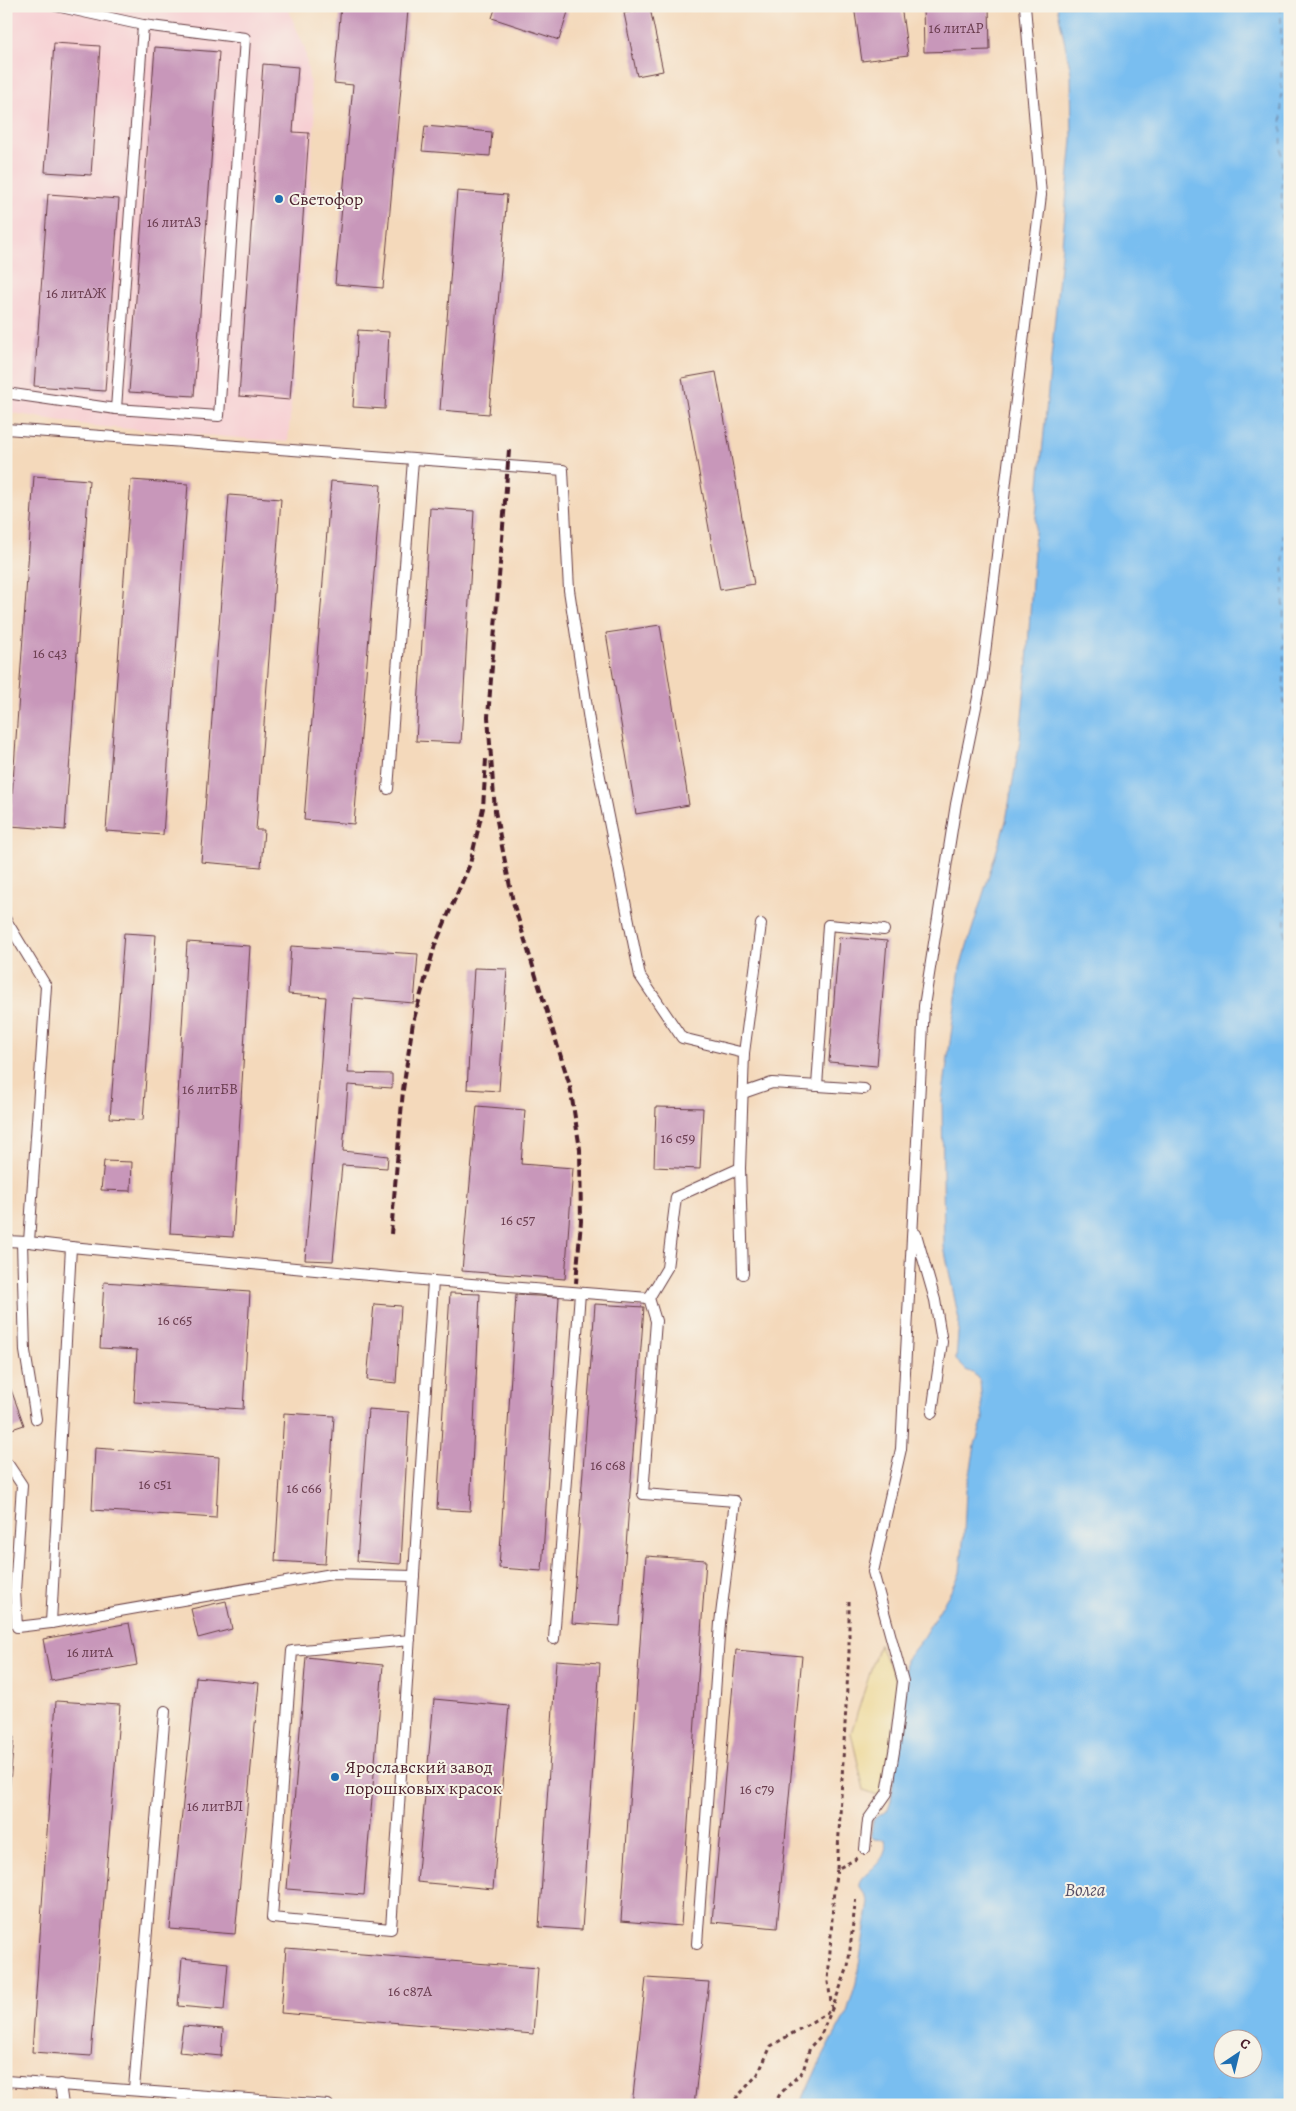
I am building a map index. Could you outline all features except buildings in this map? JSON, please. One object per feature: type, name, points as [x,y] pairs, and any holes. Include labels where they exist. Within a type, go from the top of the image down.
[{"type":"lane","points":[[6,393],[116,409],[219,416],[245,38],[143,25],[56,6]]},
{"type":"lane","points":[[865,1849],[868,1820],[887,1793],[903,1681],[873,1572],[901,1449],[924,1006],[956,804],[982,678],[1041,195],[1025,6]]},
{"type":"lane","points":[[116,409],[143,25]]},
{"type":"lane","points":[[6,429],[563,470],[568,590],[590,727],[640,976],[682,1038],[744,1053]]},
{"type":"lane","points":[[388,789],[413,460]]},
{"type":"lane","points":[[6,920],[46,986],[26,1242],[25,1351],[36,1419]]},
{"type":"lane","points":[[743,1274],[740,1168],[744,1053],[761,924]]},
{"type":"lane","points":[[817,1086],[828,925],[884,930]]},
{"type":"lane","points":[[743,1093],[772,1083],[864,1089]]},
{"type":"lane","points":[[697,1944],[720,1623],[735,1501],[643,1494],[656,1321],[649,1298],[666,1268],[676,1197],[740,1168]]},
{"type":"lane","points":[[913,1225],[935,1300],[942,1342],[932,1413]]},
{"type":"lane","points":[[6,1241],[432,1281],[649,1298]]},
{"type":"lane","points":[[51,1622],[71,1247]]},
{"type":"lane","points":[[410,1640],[292,1651],[272,1918],[391,1929],[410,1640],[432,1281]]},
{"type":"lane","points":[[554,1640],[580,1293]]},
{"type":"lane","points":[[6,1464],[8,1464],[22,1485],[15,1591],[17,1626],[51,1622],[332,1574],[414,1576]]},
{"type":"lane","points":[[134,2089],[165,1712]]},
{"type":"lane","points":[[6,2081],[134,2089],[328,2105]]},
{"type":"lane","points":[[60,2084],[63,2105]]},
{"type":"lane","points":[[182,2105],[183,2094]]},
{"type":"path","points":[[832,2010],[828,1982],[834,1888],[837,1870],[848,1670],[848,1602]]},
{"type":"path","points":[[837,1870],[856,1860],[865,1849]]},
{"type":"path","points":[[774,2105],[780,2094],[803,2071],[810,2047],[820,2037],[832,2010],[848,1967],[856,1896]]},
{"type":"path","points":[[730,2105],[758,2074],[771,2046],[832,2010]]},
{"type":"shaded area","points":[[6,6],[287,6],[305,49],[315,120],[288,442],[93,426],[6,412]]},
{"type":"sand","points":[[879,1644],[900,1688],[882,1797],[864,1790],[851,1733]]},
{"type":"water","name":"Волга","points":[[1057,6],[1290,6],[1290,2105],[800,2105],[818,2066],[847,2012],[856,1983],[869,1903],[860,1886],[864,1877],[879,1862],[886,1848],[885,1840],[874,1839],[871,1835],[873,1819],[888,1810],[891,1801],[906,1660],[920,1642],[960,1573],[966,1490],[975,1445],[983,1419],[980,1381],[956,1360],[959,1320],[944,1247],[942,1101],[960,968],[1006,821],[1020,740],[1036,516],[1072,140],[1071,73]]},
{"type":"ferry route","points":[[1281,6],[1290,2080]]},
{"type":"railway","points":[[509,450],[488,717],[495,811],[513,902],[570,1086],[580,1149],[581,1221],[576,1283]]},
{"type":"railway","points":[[391,1234],[403,1090],[413,1022],[435,945],[470,864],[483,808],[486,759]]},
{"type":"place","name":"Светофор","points":[[279,199]]},
{"type":"place","name":"Ярославский завод порошковых красок","points":[[335,1777]]}]
